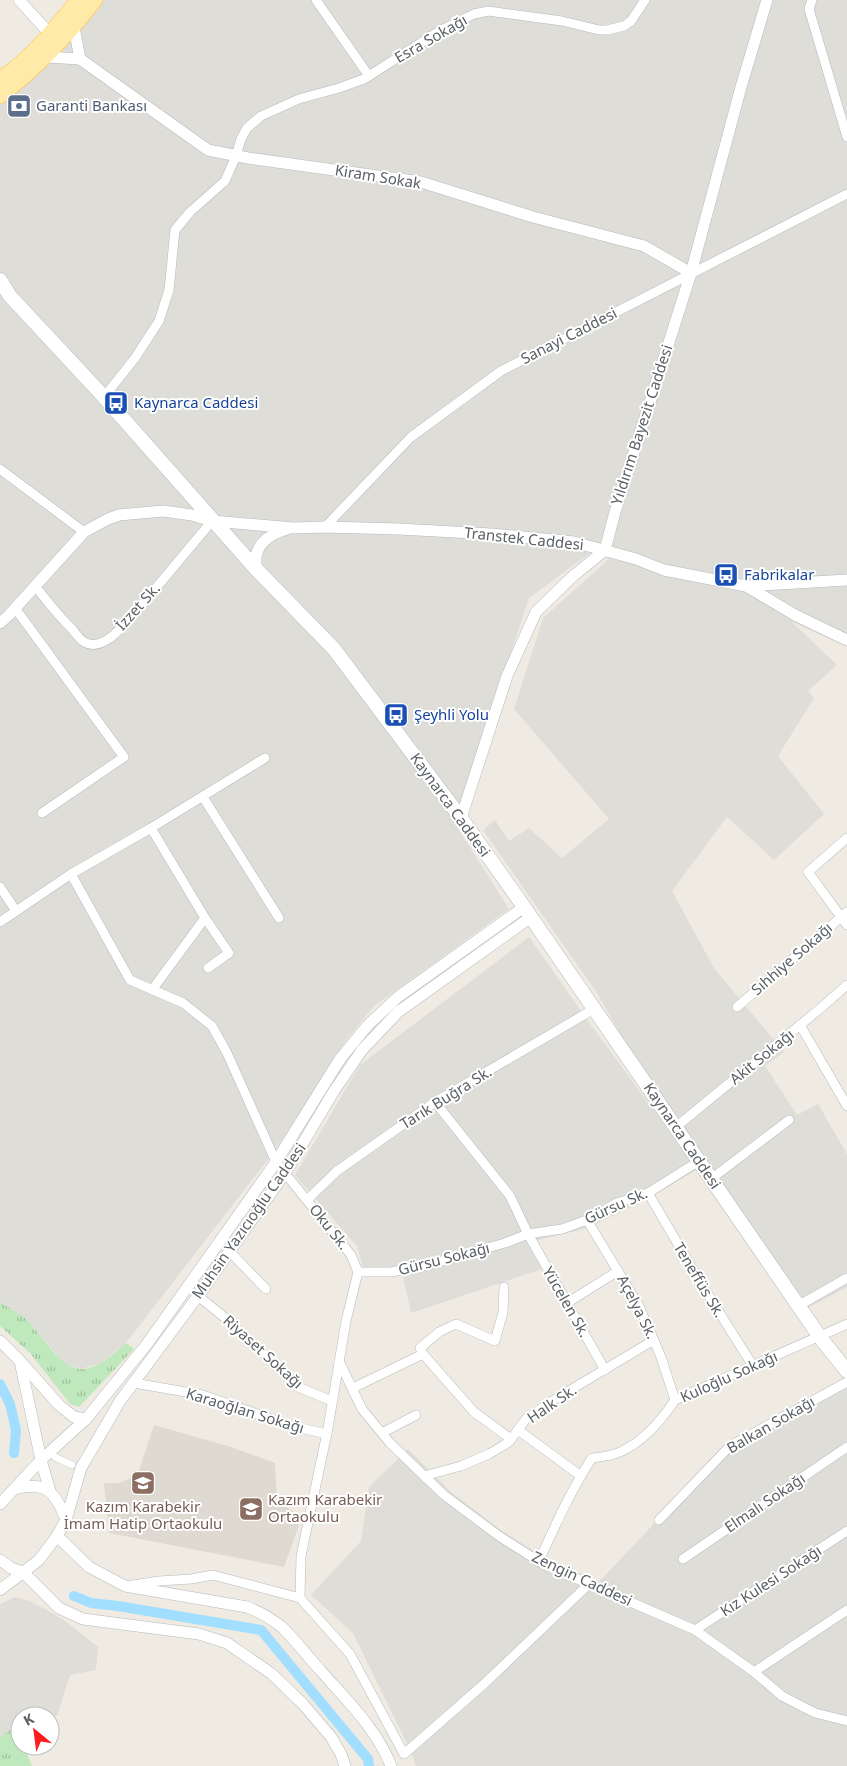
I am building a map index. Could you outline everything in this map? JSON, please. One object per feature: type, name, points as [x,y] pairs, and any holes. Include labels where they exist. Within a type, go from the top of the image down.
[{"type":"main road","points":[[0,79],[11,72],[50,34],[78,0]]},
{"type":"main road","points":[[0,96],[46,57],[74,27],[95,0]]},
{"type":"main road","name":"Kaynarca Caddesi","points":[[0,280],[10,296],[104,397],[212,521],[334,649],[461,818],[798,1306],[847,1371]]},
{"type":"street","points":[[20,0],[50,34]]},
{"type":"street","points":[[316,0],[369,76]]},
{"type":"street","name":"Esra Sokağı","points":[[104,397],[135,358],[159,321],[169,290],[175,230],[190,212],[225,181],[241,139],[247,128],[260,116],[298,99],[339,88],[369,76],[441,30],[474,14],[488,11],[562,21],[599,30],[607,30],[624,26],[631,21],[645,0]]},
{"type":"street","name":"Yıldırım Bayezit Caddesi","points":[[605,550],[618,503],[691,273],[741,87],[767,0]]},
{"type":"street","points":[[812,0],[810,9],[847,137]]},
{"type":"street","points":[[46,57],[80,59],[74,27]]},
{"type":"street","name":"Kiram Sokak","points":[[80,59],[208,150],[236,156],[421,182],[533,217],[644,246],[691,273]]},
{"type":"street","name":"Sanayi Caddesi","points":[[325,526],[411,437],[501,371],[847,194]]},
{"type":"street","points":[[0,470],[84,532]]},
{"type":"street","name":"Transtek Caddesi","points":[[0,623],[84,532],[119,515],[163,511],[192,515],[212,521],[293,528],[325,526],[491,534],[574,542],[636,559],[664,570],[746,586],[795,615],[847,640]]},
{"type":"street","name":"İzzet Sk.","points":[[35,586],[55,612],[81,640],[88,644],[99,644],[118,631],[130,618],[212,521]]},
{"type":"street","points":[[257,570],[256,555],[264,541],[276,533],[293,528]]},
{"type":"street","points":[[461,818],[507,676],[536,612],[572,577],[605,550]]},
{"type":"street","points":[[746,586],[847,580]]},
{"type":"street","points":[[15,608],[124,757],[42,812]]},
{"type":"street","points":[[0,922],[71,874],[203,797],[265,758]]},
{"type":"street","points":[[203,797],[279,918]]},
{"type":"street","points":[[150,828],[229,954],[208,968]]},
{"type":"street","points":[[847,838],[808,872],[844,914],[847,925]]},
{"type":"street","name":"Oku Sk.","points":[[71,874],[130,980],[183,1003],[212,1026],[227,1053],[276,1162],[351,1255],[358,1272]]},
{"type":"street","points":[[0,887],[16,911]]},
{"type":"street","name":"Muhsin Yazıcıoğlu Caddesi","points":[[0,1504],[41,1460],[86,1420],[147,1344],[276,1162],[340,1059],[368,1024],[398,997],[527,912]]},
{"type":"street","name":"Muhsin Yazıcıoğlu Caddesi","points":[[0,1590],[43,1555],[57,1536],[66,1520],[81,1468],[120,1401],[198,1296],[285,1173],[334,1091],[362,1050],[398,1012],[527,912]]},
{"type":"street","name":"Sıhhiye Sokağı","points":[[737,1006],[844,914]]},
{"type":"street","points":[[152,990],[205,918]]},
{"type":"street","name":"Akit Sokağı","points":[[676,1127],[847,985]]},
{"type":"street","name":"Tarık Buğra Sk.","points":[[307,1200],[337,1171],[435,1102],[594,1009]]},
{"type":"street","points":[[800,1025],[847,1106]]},
{"type":"street","name":"Yücelen Sk.","points":[[435,1102],[510,1196],[528,1234],[605,1370]]},
{"type":"street","points":[[711,1179],[788,1120]]},
{"type":"street","name":"Gürsu Sk.","points":[[528,1234],[562,1230],[586,1220],[616,1203],[648,1192],[699,1161]]},
{"type":"street","name":"Teneffüs Sk.","points":[[648,1192],[702,1285],[753,1366]]},
{"type":"street","name":"Açelya Sk.","points":[[586,1220],[639,1306],[661,1357],[675,1400]]},
{"type":"street","name":"Gürsu Sokağı","points":[[358,1272],[391,1272],[427,1265],[505,1243],[528,1234]]},
{"type":"street","points":[[229,1252],[266,1289]]},
{"type":"street","points":[[300,1598],[301,1556],[327,1434],[346,1321],[358,1272]]},
{"type":"street","points":[[567,1304],[618,1272]]},
{"type":"street","points":[[798,1306],[847,1278]]},
{"type":"street","points":[[504,1287],[503,1312],[495,1341],[456,1324],[439,1332],[420,1348],[422,1354],[474,1412],[511,1439]]},
{"type":"street","name":"Riyaset Sokağı","points":[[198,1296],[229,1321],[298,1387],[332,1401]]},
{"type":"street","name":"Kuloğlu Sokağı","points":[[539,1561],[560,1516],[592,1458],[620,1452],[639,1439],[663,1419],[675,1400],[847,1324]]},
{"type":"street","name":"Halk Sk.","points":[[424,1476],[461,1466],[489,1454],[509,1442],[526,1419],[654,1340]]},
{"type":"street","points":[[0,1341],[59,1406],[74,1418],[86,1420]]},
{"type":"street","points":[[352,1388],[422,1354]]},
{"type":"street","points":[[20,1361],[41,1460],[50,1491],[60,1505],[66,1520]]},
{"type":"street","name":"Zengin Caddesi","points":[[339,1361],[362,1409],[390,1444],[452,1501],[499,1536],[539,1561],[694,1630],[754,1672],[782,1696],[806,1709],[847,1721]]},
{"type":"street","name":"Balkan Sokağı","points":[[659,1520],[730,1446],[847,1382]]},
{"type":"street","name":"Karaoğlan Sokağı","points":[[134,1383],[203,1395],[292,1426],[327,1434]]},
{"type":"street","points":[[382,1433],[416,1415]]},
{"type":"street","points":[[518,1430],[581,1476]]},
{"type":"street","name":"Elmalı Sokağı","points":[[683,1559],[847,1447]]},
{"type":"street","points":[[55,1457],[72,1465]]},
{"type":"street","points":[[14,1489],[32,1486],[50,1491]]},
{"type":"street","name":"Kız Kulesi Sokağı","points":[[694,1630],[847,1531]]},
{"type":"street","points":[[57,1536],[89,1567],[125,1586],[239,1606],[263,1614],[282,1628],[360,1716],[385,1750],[391,1766]]},
{"type":"street","points":[[0,1560],[11,1568],[24,1572],[59,1608],[83,1619],[199,1634],[227,1643],[272,1674],[304,1704],[331,1737],[341,1754],[345,1766]]},
{"type":"street","points":[[125,1586],[213,1575],[300,1598],[350,1654],[404,1754],[484,1684],[589,1584]]},
{"type":"street","points":[[754,1672],[847,1610]]},
{"type":"shaded area","points":[[102,0],[847,0],[847,647],[791,621],[837,665],[808,691],[814,698],[778,756],[824,814],[774,860],[727,817],[672,891],[714,968],[784,1052],[765,1066],[797,1115],[818,1104],[847,1154],[847,1287],[797,1314],[696,1170],[648,1199],[588,1228],[527,1243],[542,1269],[411,1313],[403,1276],[366,1277],[357,1246],[295,1175],[360,1065],[529,937],[694,1165],[599,996],[483,830],[495,820],[509,841],[529,828],[562,858],[609,819],[514,709],[543,618],[609,559],[590,553],[529,598],[454,822],[509,909],[374,1006],[345,1042],[279,1145],[126,1343],[101,1363],[81,1369],[64,1363],[27,1321],[0,1302],[0,103]]},
{"type":"shaded area","points":[[847,1379],[847,1766],[416,1766],[412,1754],[353,1633],[311,1595],[361,1541],[369,1487],[408,1449],[451,1492],[502,1531],[535,1552],[599,1582],[727,1446]]},
{"type":"shaded area","points":[[154,1425],[231,1447],[275,1463],[277,1501],[302,1517],[284,1567],[109,1533],[104,1483],[118,1483],[137,1476]]},
{"type":"shaded area","points":[[15,1597],[27,1600],[65,1621],[98,1647],[96,1670],[70,1675],[60,1707],[10,1706],[10,1730],[0,1737],[0,1604]]},
{"type":"green space","points":[[0,1302],[26,1319],[60,1359],[76,1368],[84,1369],[96,1365],[107,1359],[126,1343],[134,1349],[79,1407],[70,1404],[30,1353],[0,1326]]},
{"type":"green space","points":[[10,1730],[10,1756],[28,1756],[32,1766],[0,1766],[0,1737]]},
{"type":"waterway","points":[[0,1384],[10,1404],[16,1430],[14,1453]]},
{"type":"waterway","points":[[74,1596],[91,1603],[261,1630],[368,1759],[369,1766]]},
{"type":"place","name":"Garanti Bankası","points":[[19,106]]},
{"type":"place","name":"Kaynarca Caddesi","points":[[116,403]]},
{"type":"place","name":"Fabrikalar","points":[[726,575]]},
{"type":"place","name":"Şeyhli Yolu","points":[[396,715]]},
{"type":"place","name":"Kazım Karabekir İmam Hatip Ortaokulu","points":[[143,1483]]},
{"type":"place","name":"Kazım Karabekir Ortaokulu","points":[[251,1509]]}]
